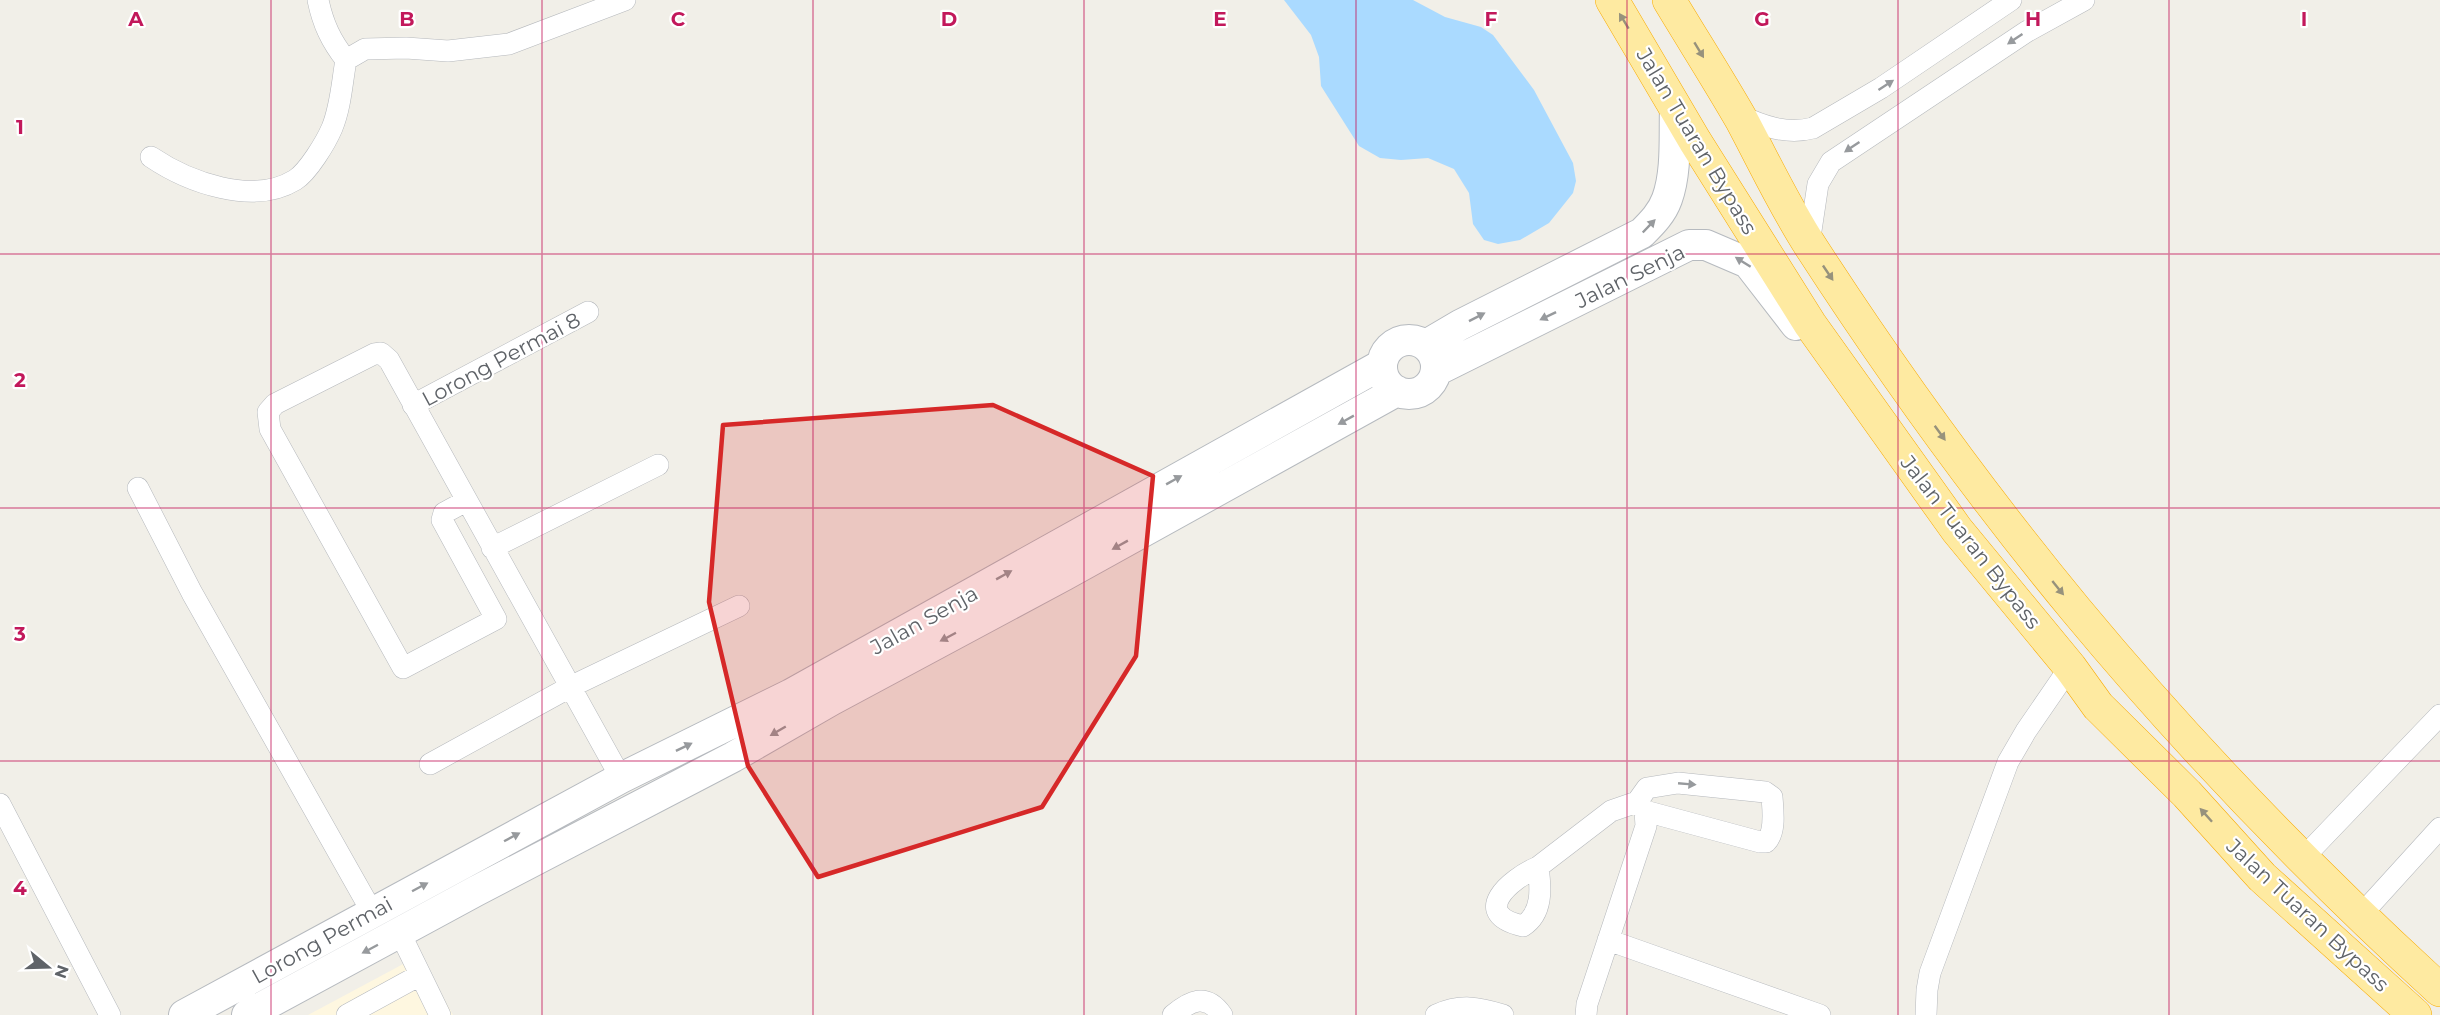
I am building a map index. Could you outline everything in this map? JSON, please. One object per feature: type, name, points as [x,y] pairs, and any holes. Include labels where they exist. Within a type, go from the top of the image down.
[{"type":"highway","name":"Jalan Tuaran Bypass","points":[[1612,0],[1675,108],[1810,324],[1957,531],[2070,667],[2098,706],[2187,794],[2262,877],[2402,1011]]},
{"type":"highway","name":"Jalan Tuaran Bypass","points":[[1668,0],[1738,114],[1809,244],[1916,400],[2014,534],[2078,612],[2213,764],[2360,916],[2393,944],[2440,990]]},
{"type":"main road","name":"Jalan Senja","points":[[476,891],[733,757],[832,700],[1397,392],[1404,394],[1418,392],[1430,384],[1431,358],[1460,325],[1642,233],[1656,218],[1668,198],[1672,174],[1675,108]]},
{"type":"main road","name":"Jalan Senja","points":[[1431,358],[1689,245],[1706,245],[1748,263],[1814,349],[1852,382]]},
{"type":"main road","name":"Jalan Senja","points":[[460,865],[621,778],[791,694],[1382,365],[1387,350],[1399,341],[1413,339],[1431,358]]},
{"type":"main road","points":[[1382,365],[1385,380],[1397,392]]},
{"type":"main road","name":"Lorong Permai","points":[[184,1015],[460,865]]},
{"type":"main road","name":"Lorong Permai","points":[[247,1015],[476,891]]},
{"type":"street","points":[[151,157],[174,172],[196,181],[233,190],[280,187],[296,179],[309,167],[333,127],[346,60],[329,36],[318,0]]},
{"type":"street","points":[[346,60],[365,49],[406,48],[448,51],[509,44],[624,0]]},
{"type":"street","points":[[1738,114],[1764,127],[1802,131],[1813,128],[1881,88],[2012,0]]},
{"type":"street","points":[[1809,244],[1818,184],[1831,162],[2026,32],[2084,0]]},
{"type":"street","name":"Lorong Permai 8","points":[[413,405],[588,312]]},
{"type":"street","points":[[466,501],[444,513],[442,520],[496,619],[403,668],[270,429],[268,412],[275,404],[375,354],[381,353],[389,360],[621,778]]},
{"type":"street","points":[[492,548],[658,465]]},
{"type":"street","points":[[138,488],[192,593],[372,912]]},
{"type":"street","points":[[430,764],[570,687],[739,606]]},
{"type":"street","points":[[1926,1015],[1930,973],[2008,762],[2026,731],[2070,667]]},
{"type":"street","points":[[2303,858],[2440,716]]},
{"type":"street","points":[[1538,867],[1611,811],[1641,807],[1766,842],[1770,838],[1773,816],[1772,797],[1770,794],[1757,791],[1678,783],[1647,788],[1641,807],[1646,826],[1587,1004],[1586,1015]]},
{"type":"street","points":[[0,804],[110,1015]]},
{"type":"street","points":[[2360,916],[2440,828]]},
{"type":"street","points":[[400,933],[440,1015]]},
{"type":"street","points":[[1608,940],[1820,1015]]},
{"type":"street","points":[[347,1015],[420,975]]},
{"type":"street","points":[[1173,1015],[1187,1003],[1200,1000],[1208,1003],[1222,1015]]},
{"type":"street","points":[[1436,1015],[1462,1006],[1503,1015]]},
{"type":"highlighted area","points":[[993,405],[1153,476],[1136,656],[1042,807],[818,877],[748,766],[709,602],[723,425]]},
{"type":"shaded area","points":[[420,955],[453,1015],[308,1015]]},
{"type":"water","points":[[1284,0],[1413,0],[1445,17],[1481,27],[1493,35],[1534,90],[1573,163],[1576,181],[1573,193],[1549,223],[1520,240],[1498,244],[1484,240],[1473,224],[1469,193],[1454,169],[1428,158],[1401,160],[1380,158],[1359,146],[1321,86],[1319,57],[1311,35]]}]
